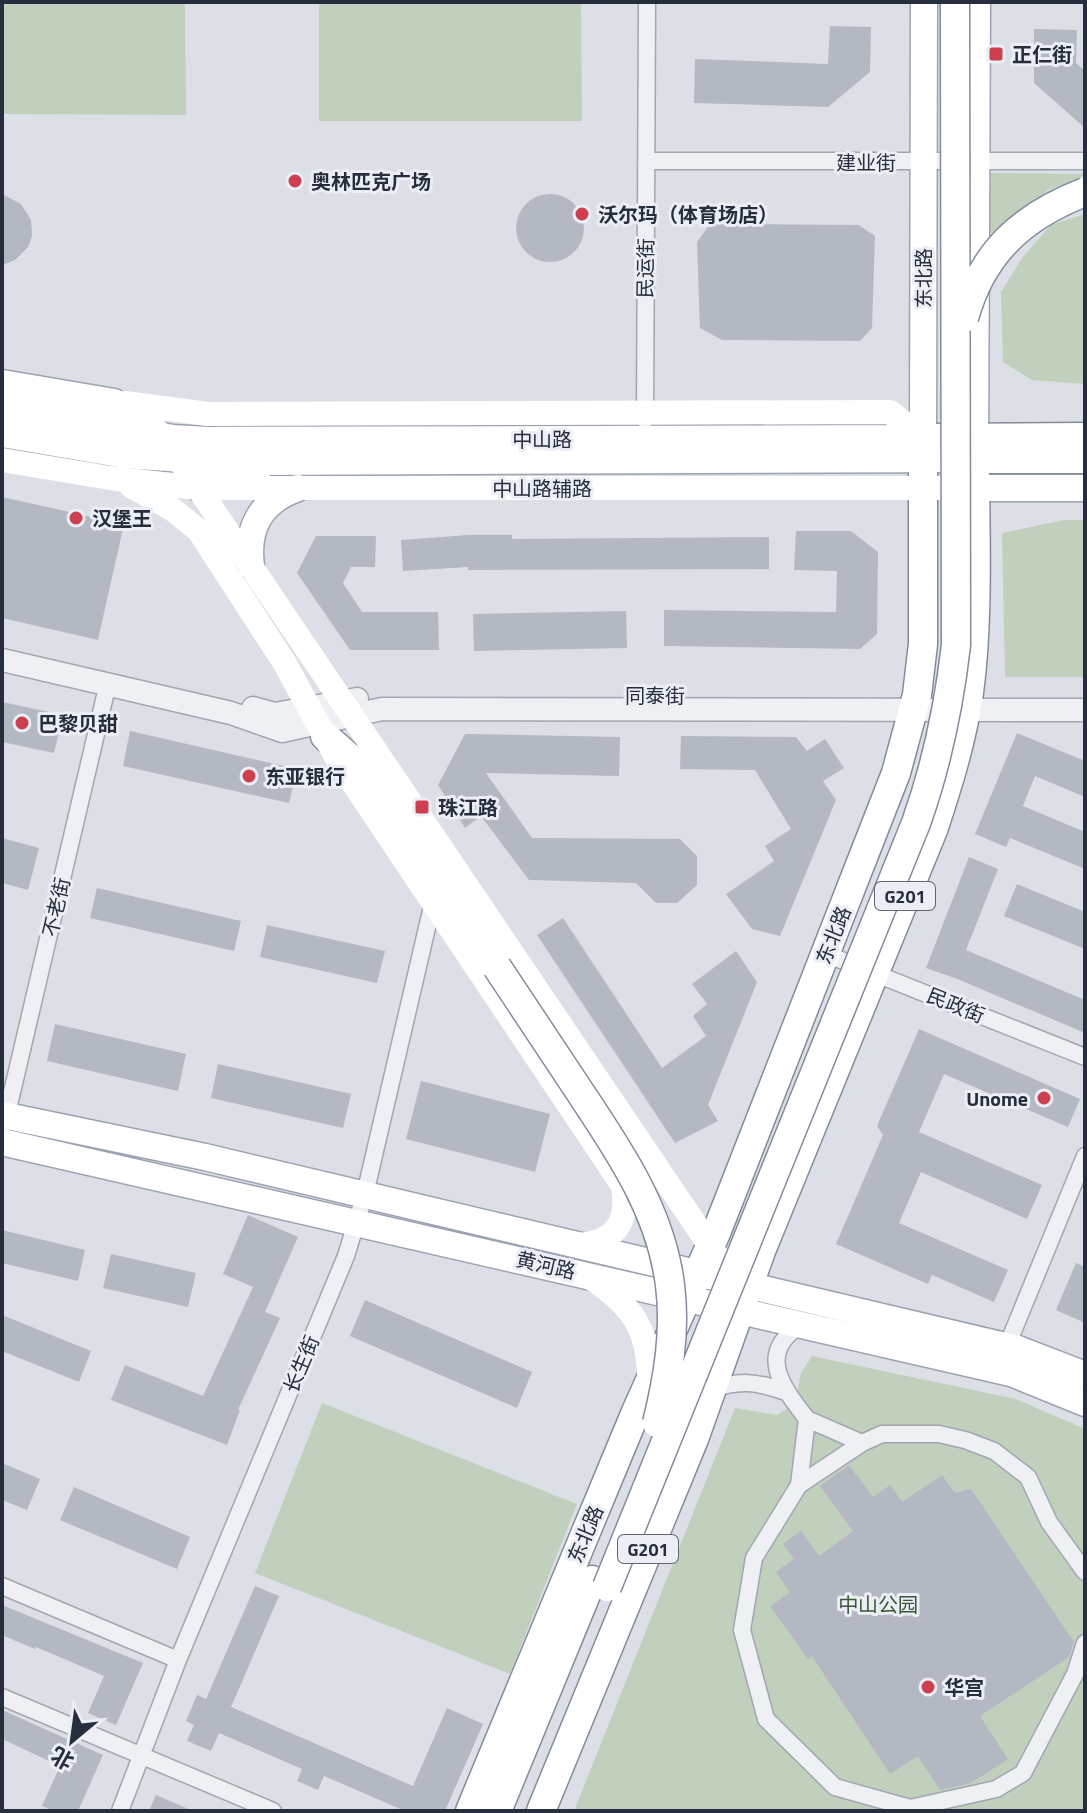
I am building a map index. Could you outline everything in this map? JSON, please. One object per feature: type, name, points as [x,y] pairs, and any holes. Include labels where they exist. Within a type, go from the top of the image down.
[{"type":"highway","name":"东北路","points":[[515,1811],[657,1423],[904,804],[923,742],[939,645],[938,2]]},
{"type":"highway","name":"东北路","points":[[497,1811],[600,1583],[930,782],[951,694],[956,645],[955,2]]},
{"type":"highway","points":[[957,342],[982,271],[1002,245],[1028,220],[1056,203],[1085,192]]},
{"type":"highway","name":"中山路","points":[[975,449],[1085,437]]},
{"type":"highway","name":"东北路","points":[[470,1811],[590,1521],[726,1209],[883,810],[915,703],[923,644],[923,449]]},
{"type":"highway","name":"中山路","points":[[923,449],[975,449],[1085,459]]},
{"type":"highway","name":"G201","points":[[541,1811],[673,1490],[711,1390],[742,1294],[933,830],[960,743],[974,648],[975,449]]},
{"type":"highway","points":[[317,722],[377,787],[618,1149],[638,1184],[652,1218],[670,1283],[672,1311],[667,1383],[657,1423]]},
{"type":"highway","points":[[726,1209],[771,1227]]},
{"type":"highway","points":[[614,1465],[673,1490]]},
{"type":"highway","points":[[590,1521],[650,1546]]},
{"type":"main road","name":"东北路","points":[[923,449],[924,2]]},
{"type":"main road","points":[[975,449],[977,2]]},
{"type":"main road","points":[[2,383],[208,414],[645,426]]},
{"type":"main road","points":[[114,402],[140,416],[163,436],[742,1294]]},
{"type":"main road","name":"中山路","points":[[2,408],[163,436],[208,440],[645,426],[923,449]]},
{"type":"main road","name":"中山路","points":[[2,434],[125,455],[179,460],[288,461],[923,449]]},
{"type":"main road","name":"中山路辅路","points":[[2,460],[110,478],[198,488],[1085,488]]},
{"type":"main road","points":[[198,488],[288,461]]},
{"type":"main road","points":[[110,478],[143,491],[199,531],[284,662],[339,762],[623,1186],[626,1203],[616,1230],[596,1243],[580,1245]]},
{"type":"main road","points":[[251,566],[248,548],[258,518],[280,494],[298,488]]},
{"type":"main road","name":"黄河路","points":[[3,1126],[205,1157],[365,1194],[580,1245],[693,1286]]},
{"type":"main road","name":"黄河路","points":[[3,1126],[357,1222],[586,1275],[742,1294],[1007,1346],[1085,1375]]},
{"type":"main road","points":[[623,1186],[655,1165]]},
{"type":"main road","points":[[682,1205],[707,1216],[726,1209]]},
{"type":"main road","points":[[586,1275],[618,1299],[639,1324],[650,1362],[649,1383]]},
{"type":"main road","name":"黄河路","points":[[742,1294],[801,1325],[1011,1373],[1085,1403]]},
{"type":"street","name":"民运街","points":[[645,426],[647,2]]},
{"type":"street","name":"建业街","points":[[646,161],[1085,161]]},
{"type":"street","name":"同泰街","points":[[2,660],[231,713],[244,705],[317,722],[379,695],[967,703],[1085,710]]},
{"type":"street","name":"不老街","points":[[3,1126],[108,683]]},
{"type":"street","name":"同泰街","points":[[967,703],[1085,695]]},
{"type":"street","name":"长生街","points":[[120,1811],[178,1660],[346,1256],[365,1194],[433,902]]},
{"type":"street","name":"民政街","points":[[826,954],[1085,1057]]},
{"type":"street","points":[[1007,1346],[1085,1156]]},
{"type":"street","points":[[801,1325],[787,1334],[776,1354],[786,1392],[807,1419],[862,1443]]},
{"type":"street","points":[[711,1390],[748,1381],[786,1392]]},
{"type":"street","points":[[799,1485],[807,1419]]},
{"type":"street","points":[[1085,1572],[1049,1522],[1028,1477],[994,1451],[939,1434],[882,1434],[862,1443],[799,1485],[754,1558],[742,1630],[766,1719],[835,1787],[910,1808],[996,1789],[1023,1773],[1075,1674],[1085,1643]]},
{"type":"street","points":[[2,1586],[178,1660]]},
{"type":"street","points":[[2,1697],[273,1811]]},
{"type":"green space","points":[[2,2],[185,2],[186,115],[2,114]]},
{"type":"green space","points":[[319,2],[581,2],[582,121],[319,121]]},
{"type":"green space","points":[[991,173],[1085,175],[1048,190],[996,232],[987,234]]},
{"type":"green space","points":[[1085,214],[1085,384],[1032,380],[1003,362],[1001,292],[1022,258],[1051,225]]},
{"type":"green space","points":[[1064,520],[1085,520],[1085,677],[1005,677],[1002,533]]},
{"type":"green space","name":"中山公园","points":[[812,1356],[1016,1399],[1085,1429],[1085,1811],[574,1811],[735,1408],[777,1415],[795,1404],[801,1373]]},
{"type":"green space","points":[[322,1403],[577,1504],[510,1674],[255,1573]]},
{"type":"building","points":[[830,26],[871,27],[870,72],[828,107],[694,103],[695,59],[828,64]]},
{"type":"building","points":[[1034,29],[1077,30],[1076,63],[1085,71],[1085,128],[1034,83]]},
{"type":"building","points":[[2,194],[21,204],[31,220],[32,236],[28,247],[15,260],[2,265]]},
{"type":"building","points":[[550,194],[563,196],[574,204],[582,215],[582,241],[574,252],[563,260],[550,262],[537,260],[526,252],[518,241],[516,228],[518,215],[526,204],[537,196]]},
{"type":"building","points":[[710,224],[859,225],[875,236],[872,328],[860,341],[722,340],[700,328],[697,242]]},
{"type":"building","points":[[2,497],[124,524],[98,640],[2,618]]},
{"type":"building","points":[[796,531],[851,531],[878,552],[877,634],[860,649],[664,646],[664,610],[836,612],[837,571],[794,570]]},
{"type":"building","points":[[512,535],[512,539],[769,537],[769,569],[468,570],[468,567],[403,571],[401,540]]},
{"type":"building","points":[[316,536],[376,536],[375,567],[351,567],[343,583],[362,612],[438,612],[439,650],[350,650],[297,573]]},
{"type":"building","points":[[626,611],[627,648],[474,651],[473,614]]},
{"type":"building","points":[[2,702],[63,715],[54,753],[2,742]]},
{"type":"building","points":[[130,731],[297,769],[289,803],[123,766]]},
{"type":"building","points":[[1017,733],[1085,761],[1085,797],[1035,776],[1023,806],[1085,832],[1085,869],[1010,838],[1006,847],[975,834]]},
{"type":"building","points":[[465,734],[620,737],[619,776],[486,773],[532,838],[680,839],[697,856],[697,885],[677,903],[656,903],[636,883],[529,880],[481,816],[465,828],[438,785]]},
{"type":"building","points":[[681,736],[796,737],[807,751],[825,739],[844,768],[823,781],[836,800],[780,936],[752,929],[726,894],[774,861],[765,846],[791,829],[755,770],[680,769]]},
{"type":"building","points":[[2,838],[39,848],[28,890],[2,883]]},
{"type":"building","points":[[969,857],[998,869],[966,950],[1085,1000],[1085,1033],[926,968]]},
{"type":"building","points":[[1017,884],[1085,912],[1085,949],[1004,916]]},
{"type":"building","points":[[97,888],[241,921],[234,951],[90,918]]},
{"type":"building","points":[[563,918],[662,1068],[706,1036],[693,1016],[707,1004],[692,984],[736,951],[757,982],[708,1105],[718,1121],[675,1143],[537,935]]},
{"type":"building","points":[[267,925],[385,951],[377,983],[260,957]]},
{"type":"building","points":[[55,1024],[186,1054],[178,1091],[47,1061]]},
{"type":"building","points":[[919,1029],[1080,1099],[1068,1127],[944,1074],[919,1132],[1042,1185],[1027,1219],[921,1172],[899,1223],[1008,1270],[994,1302],[932,1275],[928,1284],[836,1244],[883,1135],[877,1126]]},
{"type":"building","points":[[218,1064],[351,1094],[343,1128],[211,1098]]},
{"type":"building","points":[[421,1081],[550,1114],[535,1172],[406,1139]]},
{"type":"building","points":[[248,1215],[298,1237],[265,1312],[280,1318],[238,1410],[227,1445],[111,1400],[125,1365],[203,1396],[253,1287],[223,1274]]},
{"type":"building","points":[[2,1230],[85,1250],[78,1281],[2,1263]]},
{"type":"building","points":[[111,1254],[196,1273],[188,1307],[103,1288]]},
{"type":"building","points":[[1076,1263],[1085,1267],[1085,1323],[1056,1310]]},
{"type":"building","points":[[365,1300],[532,1372],[517,1408],[350,1336]]},
{"type":"building","points":[[2,1315],[91,1351],[79,1382],[2,1351]]},
{"type":"building","points":[[2,1463],[40,1479],[27,1510],[2,1500]]},
{"type":"building","points":[[849,1465],[873,1497],[890,1485],[902,1502],[942,1475],[955,1493],[971,1489],[1074,1642],[1069,1657],[980,1716],[1008,1759],[971,1783],[940,1790],[918,1756],[890,1774],[812,1656],[808,1659],[770,1606],[790,1592],[776,1572],[794,1559],[783,1544],[801,1531],[819,1556],[853,1531],[820,1486]]},
{"type":"building","points":[[74,1487],[190,1537],[177,1569],[60,1520]]},
{"type":"building","points":[[255,1586],[279,1596],[231,1707],[413,1786],[447,1708],[483,1724],[445,1811],[405,1811],[324,1776],[318,1790],[297,1781],[302,1769],[219,1733],[211,1751],[187,1741],[194,1725],[186,1721],[197,1695],[206,1699]]},
{"type":"building","points":[[2,1605],[143,1663],[116,1725],[88,1713],[104,1676],[2,1635]]},
{"type":"building","points":[[2,1710],[103,1755],[78,1811],[55,1811],[42,1806],[60,1766],[2,1739]]},
{"type":"building","points":[[156,1795],[193,1811],[149,1811]]},
{"type":"place","name":"正仁街","points":[[996,54]]},
{"type":"place","name":"奥林匹克广场","points":[[295,181]]},
{"type":"place","name":"沃尔玛（体育场店）","points":[[582,214]]},
{"type":"place","name":"汉堡王","points":[[76,518]]},
{"type":"place","name":"巴黎贝甜","points":[[22,723]]},
{"type":"place","name":"东亚银行","points":[[249,776]]},
{"type":"place","name":"珠江路","points":[[422,807]]},
{"type":"place","name":"Unome","points":[[1044,1098]]},
{"type":"place","name":"华宫","points":[[928,1687]]}]
